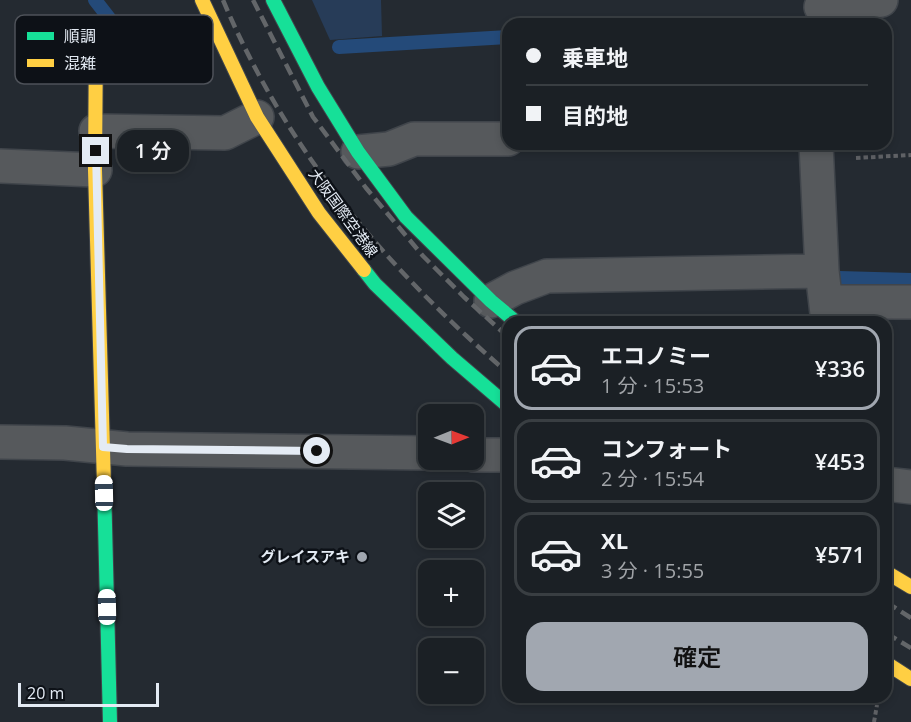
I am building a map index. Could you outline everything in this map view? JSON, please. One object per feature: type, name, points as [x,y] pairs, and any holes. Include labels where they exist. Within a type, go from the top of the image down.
[{"type":"main road","name":"大阪国際空港線","points":[[202,0],[209,15]]},
{"type":"main road","points":[[273,0],[318,87],[358,152],[406,217],[509,316]]},
{"type":"main road","name":"大阪国際空港線","points":[[213,23],[257,117],[319,213],[375,284],[452,358],[502,401]]},
{"type":"main road","points":[[96,84],[95,170],[110,722]]},
{"type":"main road","points":[[892,576],[911,587]]},
{"type":"main road","points":[[892,667],[911,679]]},
{"type":"street","points":[[821,10],[881,0]]},
{"type":"street","points":[[96,131],[225,133],[257,117]]},
{"type":"street","points":[[358,152],[389,149],[414,139],[502,139]]},
{"type":"street","points":[[816,152],[825,299]]},
{"type":"street","points":[[0,166],[95,170]]},
{"type":"street","points":[[491,301],[515,288],[548,276],[825,299],[911,302]]},
{"type":"street","points":[[0,442],[65,443],[127,449],[418,453]]},
{"type":"street","points":[[484,454],[502,455]]},
{"type":"street","points":[[892,485],[911,487]]},
{"type":"path","points":[[816,152],[911,155]]},
{"type":"shaded area","points":[[312,0],[381,0],[382,36],[330,40]]},
{"type":"waterway","points":[[95,0],[107,15]]},
{"type":"waterway","points":[[339,47],[502,37]]},
{"type":"waterway","points":[[839,278],[911,280]]},
{"type":"railway","points":[[223,0],[248,55],[277,107],[343,203],[421,292],[502,368]]},
{"type":"railway","points":[[253,0],[313,117],[366,188],[423,256],[502,332]]},
{"type":"railway","points":[[892,606],[911,618]]},
{"type":"railway","points":[[892,637],[911,648]]},
{"type":"traffic: fast","points":[[273,0],[318,87],[358,152],[406,217],[509,316]]},
{"type":"traffic: fast","points":[[364,270],[375,284],[452,358],[502,401]]},
{"type":"traffic: fast","points":[[104,485],[110,722]]},
{"type":"traffic: slow","points":[[202,0],[209,15]]},
{"type":"traffic: slow","points":[[213,23],[257,117],[319,213],[364,270]]},
{"type":"traffic: slow","points":[[96,84],[95,170],[104,485]]},
{"type":"traffic: slow","points":[[892,576],[911,587]]},
{"type":"traffic: slow","points":[[892,667],[911,679]]},
{"type":"place","name":"グレイスアキ","points":[[362,557]]},
{"type":"route","points":[[96,151],[103,447],[317,451]]}]
